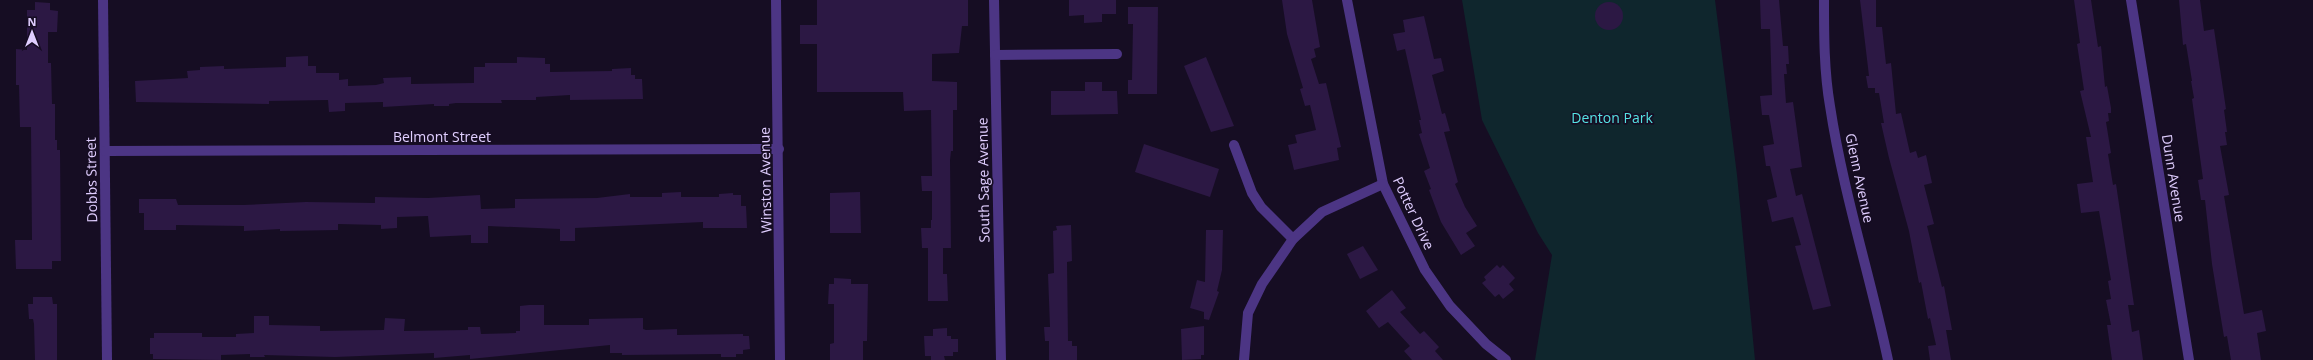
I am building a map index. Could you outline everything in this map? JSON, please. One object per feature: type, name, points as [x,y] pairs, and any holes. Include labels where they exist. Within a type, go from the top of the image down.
[{"type":"street","name":"Dobbs Street","points":[[104,0],[107,360]]},
{"type":"street","name":"Winston Avenue","points":[[776,0],[779,149],[780,360]]},
{"type":"street","name":"South Sage Avenue","points":[[994,0],[1001,360]]},
{"type":"street","name":"Potter Drive","points":[[1347,0],[1383,184],[1425,270],[1450,306],[1486,344],[1506,360]]},
{"type":"street","name":"Glenn Avenue","points":[[1824,0],[1825,64],[1830,106],[1847,193],[1888,360]]},
{"type":"street","name":"Dunn Avenue","points":[[2131,0],[2189,360]]},
{"type":"street","points":[[995,55],[1117,54]]},
{"type":"street","points":[[1234,145],[1255,198],[1261,207],[1294,239]]},
{"type":"street","name":"Belmont Street","points":[[105,152],[779,149]]},
{"type":"street","points":[[1244,360],[1248,313],[1262,284],[1294,239],[1322,212],[1383,184]]},
{"type":"green space","name":"Denton Park","points":[[1462,0],[1715,0],[1737,175],[1755,360],[1535,360],[1552,255],[1538,233],[1482,120]]},
{"type":"building","points":[[817,0],[968,0],[968,26],[962,26],[959,53],[932,54],[932,81],[957,82],[957,110],[953,110],[953,151],[951,151],[950,160],[951,248],[943,248],[943,274],[947,274],[948,301],[928,301],[928,248],[922,248],[921,228],[931,228],[932,220],[932,191],[922,191],[921,176],[932,176],[931,110],[904,111],[903,92],[817,92],[817,44],[800,44],[800,25],[817,25]]},
{"type":"building","points":[[1069,0],[1116,0],[1116,14],[1102,14],[1102,22],[1084,23],[1084,15],[1069,16]]},
{"type":"building","points":[[1282,0],[1312,0],[1320,47],[1314,49],[1316,57],[1311,59],[1319,84],[1326,83],[1341,147],[1337,148],[1339,160],[1294,170],[1288,145],[1297,143],[1295,135],[1316,130],[1310,105],[1305,106],[1300,89],[1303,88],[1287,34]]},
{"type":"building","points":[[1760,0],[1779,0],[1783,46],[1788,46],[1789,64],[1786,64],[1787,74],[1784,74],[1786,103],[1793,102],[1802,167],[1790,169],[1796,196],[1802,194],[1831,306],[1813,310],[1795,246],[1801,245],[1793,217],[1772,222],[1767,200],[1777,197],[1770,166],[1766,166],[1763,146],[1774,144],[1769,115],[1762,115],[1760,96],[1772,95],[1770,29],[1761,29]]},
{"type":"building","points":[[1860,0],[1876,0],[1876,27],[1882,27],[1886,64],[1891,63],[1896,114],[1901,113],[1910,153],[1916,151],[1918,158],[1926,155],[1932,183],[1924,185],[1934,224],[1927,226],[1942,287],[1944,286],[1952,330],[1946,330],[1951,360],[1930,360],[1928,346],[1936,345],[1930,318],[1928,319],[1921,282],[1919,283],[1909,231],[1881,123],[1884,123],[1879,93],[1875,93],[1875,88],[1868,88],[1866,76],[1869,76]]},
{"type":"building","points":[[2074,0],[2091,0],[2098,47],[2101,46],[2105,87],[2107,86],[2111,108],[2111,113],[2108,113],[2109,121],[2106,122],[2111,153],[2108,154],[2113,185],[2116,184],[2134,305],[2128,305],[2132,332],[2139,330],[2143,360],[2112,360],[2107,325],[2111,325],[2106,300],[2111,299],[2108,281],[2111,280],[2099,211],[2081,213],[2077,184],[2093,182],[2086,137],[2091,137],[2080,91],[2084,90],[2077,44],[2080,43]]},
{"type":"building","points":[[2179,0],[2200,0],[2204,31],[2214,29],[2226,109],[2224,110],[2227,145],[2220,146],[2229,195],[2224,196],[2244,314],[2262,310],[2266,331],[2257,333],[2261,360],[2231,360],[2227,336],[2224,337],[2212,264],[2205,200],[2201,200],[2198,180],[2203,179],[2192,99],[2194,98],[2192,81],[2186,44],[2183,45]]},
{"type":"building","points":[[35,2],[50,3],[50,10],[58,11],[57,32],[48,32],[48,63],[51,63],[52,104],[55,104],[55,140],[57,140],[57,150],[60,150],[61,261],[52,261],[52,269],[16,269],[15,240],[32,240],[31,127],[20,127],[19,85],[16,85],[16,49],[27,50],[27,10],[35,10]]},
{"type":"building","points":[[1609,2],[1619,6],[1623,16],[1619,26],[1609,30],[1599,26],[1595,16],[1599,6]]},
{"type":"building","points":[[1128,7],[1158,7],[1157,94],[1128,94],[1128,80],[1132,80],[1133,24],[1128,24]]},
{"type":"building","points":[[1424,16],[1434,59],[1441,58],[1444,71],[1432,75],[1442,114],[1445,113],[1450,131],[1444,132],[1458,182],[1455,184],[1465,207],[1477,226],[1466,233],[1475,246],[1461,255],[1441,222],[1429,190],[1431,189],[1424,171],[1430,168],[1419,134],[1422,133],[1419,120],[1421,120],[1405,49],[1397,51],[1393,34],[1405,32],[1403,20]]},
{"type":"building","points":[[308,56],[308,66],[316,66],[316,73],[339,73],[339,80],[348,79],[348,86],[376,85],[384,83],[383,78],[411,77],[411,84],[474,83],[474,67],[485,67],[485,63],[517,63],[517,57],[545,58],[545,64],[550,64],[550,72],[612,71],[612,69],[631,68],[631,75],[635,75],[635,79],[642,79],[643,99],[570,100],[570,95],[536,97],[536,100],[501,100],[502,103],[456,103],[449,104],[449,106],[434,106],[434,104],[383,107],[383,102],[345,103],[345,111],[329,112],[328,100],[269,101],[269,104],[136,102],[135,81],[188,78],[187,71],[200,70],[200,67],[224,66],[224,69],[286,67],[286,57]]},
{"type":"building","points":[[1206,57],[1234,126],[1211,132],[1184,66]]},
{"type":"building","points":[[1085,82],[1102,82],[1102,91],[1117,91],[1118,114],[1051,115],[1051,91],[1085,91]]},
{"type":"building","points":[[1144,144],[1219,169],[1210,197],[1135,172]]},
{"type":"building","points":[[681,192],[681,197],[719,197],[719,194],[733,193],[733,195],[741,195],[741,206],[746,206],[747,228],[703,228],[703,222],[575,228],[575,241],[560,241],[560,229],[488,226],[488,243],[471,243],[471,235],[430,237],[428,216],[397,217],[397,228],[381,229],[381,225],[338,224],[338,230],[280,231],[280,229],[244,231],[244,226],[176,225],[176,230],[144,230],[144,213],[139,213],[139,199],[176,199],[178,205],[243,205],[306,202],[375,203],[375,197],[428,198],[480,195],[481,209],[515,208],[515,199],[597,198],[630,194],[630,197],[662,197],[662,193]]},
{"type":"building","points":[[860,192],[861,233],[830,233],[830,193]]},
{"type":"building","points":[[1071,225],[1072,261],[1067,262],[1068,341],[1072,341],[1072,346],[1077,346],[1077,360],[1049,360],[1049,341],[1045,341],[1044,327],[1050,327],[1048,274],[1054,273],[1053,231],[1057,230],[1056,226]]},
{"type":"building","points":[[1206,230],[1223,230],[1222,270],[1217,291],[1219,292],[1209,320],[1204,319],[1204,312],[1190,308],[1197,280],[1205,282]]},
{"type":"building","points":[[1363,246],[1378,270],[1360,279],[1347,254]]},
{"type":"building","points":[[1497,265],[1500,268],[1503,265],[1515,278],[1509,284],[1514,290],[1503,299],[1499,294],[1495,297],[1482,283],[1486,280],[1484,277]]},
{"type":"building","points":[[834,278],[851,279],[851,284],[868,284],[867,341],[863,341],[863,360],[830,360],[830,344],[834,343],[834,304],[828,304],[829,284],[834,284]]},
{"type":"building","points":[[1392,290],[1406,308],[1400,312],[1420,334],[1424,331],[1439,347],[1435,351],[1443,360],[1412,360],[1404,351],[1410,346],[1388,322],[1379,328],[1366,311]]},
{"type":"building","points":[[33,297],[52,297],[53,304],[57,304],[57,360],[35,360],[34,324],[33,319],[29,319],[28,304],[33,304]]},
{"type":"building","points":[[544,305],[544,325],[589,325],[589,319],[643,318],[643,329],[677,329],[677,335],[743,334],[743,336],[749,336],[750,349],[743,350],[743,354],[736,354],[736,357],[721,357],[721,354],[622,355],[622,353],[610,353],[610,345],[470,359],[470,355],[434,358],[434,353],[335,357],[264,355],[265,357],[250,357],[250,354],[221,355],[221,360],[153,359],[153,354],[150,354],[150,338],[154,338],[154,333],[202,333],[202,337],[236,337],[236,334],[254,333],[254,316],[269,316],[269,325],[320,326],[320,331],[384,330],[385,318],[405,319],[404,331],[468,330],[468,327],[480,327],[481,334],[516,333],[516,331],[520,331],[520,306]]},
{"type":"building","points":[[1204,326],[1204,355],[1201,355],[1201,359],[1182,360],[1181,329]]},
{"type":"building","points":[[947,328],[947,336],[951,336],[951,339],[958,339],[958,352],[953,352],[953,356],[944,356],[945,360],[931,360],[931,356],[925,356],[924,336],[933,336],[933,329]]}]
